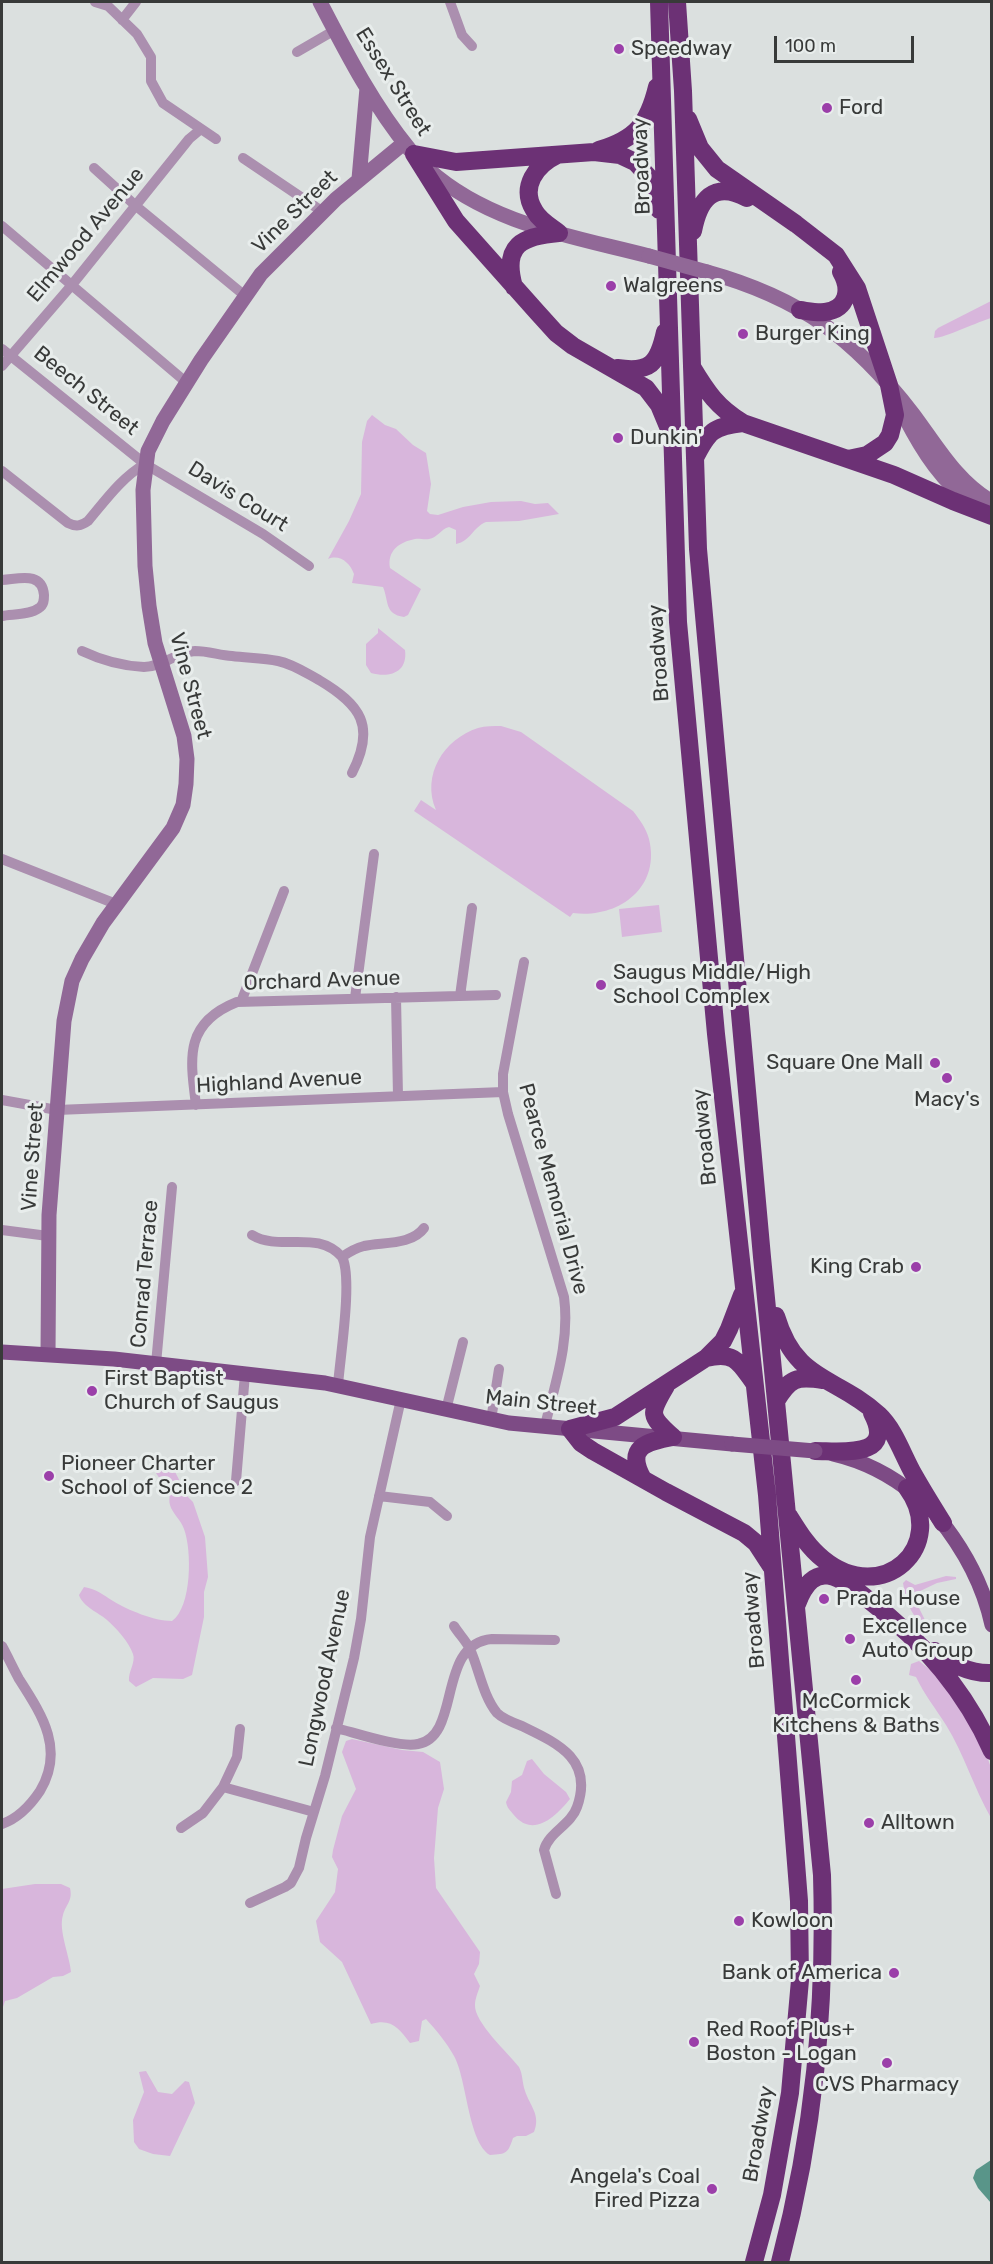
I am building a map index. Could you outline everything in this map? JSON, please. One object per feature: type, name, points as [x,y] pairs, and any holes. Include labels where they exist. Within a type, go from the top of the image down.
[{"type":"highway","name":"Broadway","points":[[659,2],[676,584],[681,658],[716,1034],[768,1510],[799,1900],[800,1980],[793,2068],[772,2195],[754,2262]]},
{"type":"highway","name":"Broadway","points":[[677,2],[683,106],[699,558],[764,1276],[820,1841],[824,1963],[820,2033],[810,2122],[797,2193],[780,2262]]},
{"type":"highway","points":[[594,152],[623,141],[642,125],[654,100],[662,68]]},
{"type":"highway","points":[[683,106],[700,148],[717,169],[836,255],[857,288],[889,385],[895,415],[890,435],[877,449],[867,455],[848,459]]},
{"type":"highway","points":[[409,149],[450,162],[594,152],[626,156],[641,166],[648,176],[657,197],[668,253]]},
{"type":"highway","points":[[409,149],[456,221],[514,288],[561,337],[583,353],[639,382],[649,391],[659,405],[673,443]]},
{"type":"highway","points":[[558,155],[547,160],[534,172],[529,194],[531,205],[537,214],[559,233]]},
{"type":"highway","points":[[688,256],[696,213],[702,202],[720,191],[741,195],[791,227],[833,259],[847,282],[845,298],[835,309],[820,313],[800,310]]},
{"type":"highway","points":[[514,288],[511,261],[518,247],[531,236],[559,233]]},
{"type":"highway","points":[[612,368],[637,371],[646,369],[652,364],[660,350],[669,310]]},
{"type":"highway","points":[[691,365],[710,397],[743,423],[907,480],[992,516]]},
{"type":"highway","points":[[694,461],[703,442],[711,432],[722,426],[743,423]]},
{"type":"highway","points":[[764,1276],[781,1333],[788,1347],[805,1366],[825,1381],[855,1397],[885,1423],[943,1523]]},
{"type":"highway","points":[[745,1286],[723,1341],[706,1358],[615,1417],[570,1429],[581,1443],[592,1451],[730,1525],[756,1543],[772,1567]]},
{"type":"highway","points":[[706,1358],[719,1355],[735,1359],[755,1384]]},
{"type":"highway","points":[[776,1401],[786,1385],[793,1380],[804,1378],[825,1381]]},
{"type":"highway","points":[[667,1384],[655,1402],[654,1412],[657,1421],[673,1437]]},
{"type":"highway","points":[[815,1451],[857,1452],[870,1447],[878,1430],[870,1409]]},
{"type":"highway","points":[[643,1479],[636,1464],[640,1449],[649,1442],[673,1437]]},
{"type":"highway","points":[[787,1513],[808,1545],[829,1564],[856,1575],[884,1576],[905,1562],[918,1538],[918,1512],[914,1498],[907,1488]]},
{"type":"highway","points":[[730,1525],[753,1526],[768,1510]]},
{"type":"highway","points":[[797,1604],[808,1582],[818,1576],[831,1576],[856,1590],[957,1666],[975,1673],[992,1673]]},
{"type":"highway","points":[[905,1628],[962,1696],[992,1751]]},
{"type":"main road","name":"Main Street","points":[[2,1352],[156,1364],[338,1385],[491,1420],[815,1451],[861,1463],[907,1488],[943,1523],[964,1551],[973,1569],[985,1598],[992,1625]]},
{"type":"street","points":[[95,2],[108,6],[137,34],[151,57],[151,81],[163,103],[216,140]]},
{"type":"street","points":[[122,20],[136,2]]},
{"type":"street","name":"Essex Street","points":[[320,2],[367,88],[409,149],[441,180],[471,201],[508,218],[707,272],[755,288],[816,318],[847,342],[889,385],[958,475],[992,502]]},
{"type":"street","points":[[450,2],[462,35],[472,46]]},
{"type":"street","points":[[297,52],[335,30]]},
{"type":"street","name":"Vine Street","points":[[359,179],[367,88]]},
{"type":"street","name":"Elmwood Avenue","points":[[2,366],[6,352],[71,286],[189,139],[201,129]]},
{"type":"street","name":"Vine Street","points":[[48,1354],[48,1236],[64,1021],[72,981],[90,944],[116,904],[167,837],[178,817],[185,796],[187,759],[184,736],[151,625],[145,566],[143,490],[145,464],[152,441],[244,295],[271,263],[359,179],[409,149]]},
{"type":"street","points":[[243,158],[323,212]]},
{"type":"street","points":[[94,168],[136,206],[244,295]]},
{"type":"street","points":[[2,226],[187,383]]},
{"type":"street","name":"Beech Street","points":[[6,352],[145,464]]},
{"type":"street","name":"Essex Street","points":[[889,385],[927,458],[959,492],[992,516]]},
{"type":"street","points":[[2,471],[68,523],[75,526],[88,521],[123,481],[145,464]]},
{"type":"street","name":"Davis Court","points":[[145,464],[263,534],[309,566]]},
{"type":"street","points":[[2,580],[24,578],[39,581],[43,585],[44,602],[35,610],[2,616]]},
{"type":"street","points":[[82,651],[99,660],[145,667],[162,664],[174,656],[202,651],[278,661],[295,666],[345,697],[361,717],[363,740],[352,773]]},
{"type":"street","points":[[355,998],[374,854]]},
{"type":"street","points":[[2,860],[116,904]]},
{"type":"street","points":[[241,1002],[284,891]]},
{"type":"street","points":[[460,996],[472,908]]},
{"type":"street","name":"Pearce Memorial Drive","points":[[524,962],[503,1074],[503,1092],[564,1297],[567,1317],[562,1355],[545,1426]]},
{"type":"street","name":"Orchard Avenue","points":[[196,1105],[190,1061],[196,1039],[208,1019],[228,1006],[241,1002],[496,995]]},
{"type":"street","points":[[396,997],[399,1096]]},
{"type":"street","name":"Highland Avenue","points":[[2,1100],[57,1110],[503,1092]]},
{"type":"street","name":"Conrad Terrace","points":[[156,1364],[172,1187]]},
{"type":"street","points":[[342,1257],[362,1247],[411,1238],[423,1228]]},
{"type":"street","points":[[2,1230],[48,1236]]},
{"type":"street","points":[[252,1235],[267,1242],[320,1243],[342,1257],[346,1267],[347,1285],[338,1385]]},
{"type":"street","points":[[446,1410],[463,1342]]},
{"type":"street","points":[[491,1420],[500,1369]]},
{"type":"street","points":[[236,1481],[245,1374]]},
{"type":"street","name":"Longwood Avenue","points":[[250,1903],[291,1883],[296,1876],[359,1632],[369,1542],[401,1399]]},
{"type":"street","points":[[379,1496],[427,1501],[447,1516]]},
{"type":"street","points":[[454,1626],[469,1647],[485,1690],[497,1713],[560,1745],[570,1756],[579,1772],[580,1792],[576,1810],[569,1821],[546,1844],[544,1850],[556,1894]]},
{"type":"street","points":[[336,1728],[404,1744],[418,1744],[426,1741],[439,1727],[454,1676],[469,1647],[482,1640],[492,1639],[555,1640]]},
{"type":"street","points":[[2,1646],[44,1720],[51,1752],[49,1774],[37,1796],[23,1812],[2,1824]]},
{"type":"street","points":[[181,1828],[203,1814],[223,1787],[237,1759],[240,1729]]},
{"type":"street","points":[[223,1787],[314,1812]]},
{"type":"shaded area","points":[[991,301],[991,318],[934,338],[938,328]]},
{"type":"shaded area","points":[[372,415],[385,425],[396,429],[413,445],[426,453],[431,484],[427,511],[430,514],[438,515],[463,507],[491,502],[521,501],[535,504],[548,503],[559,514],[519,521],[486,522],[465,540],[456,544],[456,530],[449,527],[432,538],[404,542],[392,552],[390,568],[421,589],[408,615],[404,617],[393,613],[388,606],[383,587],[352,583],[354,574],[347,563],[337,558],[328,559],[361,494],[362,442],[367,421]]},
{"type":"shaded area","points":[[378,628],[405,650],[405,658],[400,669],[390,674],[371,673],[366,665],[366,644],[378,633]]},
{"type":"shaded area","points":[[501,726],[521,732],[636,814],[648,835],[651,856],[649,872],[642,886],[632,897],[606,911],[590,914],[573,913],[570,917],[414,811],[421,800],[436,810],[431,784],[434,772],[439,760],[455,741],[478,728]]},
{"type":"shaded area","points":[[659,905],[662,932],[622,937],[619,909]]},
{"type":"shaded area","points":[[163,1457],[172,1466],[193,1502],[205,1537],[208,1577],[204,1592],[204,1617],[192,1675],[183,1679],[153,1678],[136,1687],[129,1681],[134,1657],[129,1645],[114,1627],[87,1606],[79,1595],[84,1587],[89,1588],[126,1608],[157,1619],[172,1621],[179,1614],[187,1591],[189,1564],[187,1538],[170,1505],[169,1489],[156,1473],[156,1463]]},
{"type":"shaded area","points":[[946,1576],[956,1577],[956,1579],[937,1583],[916,1593],[916,1602],[926,1622],[926,1625],[922,1625],[909,1606],[903,1583],[906,1580],[915,1585]]},
{"type":"shaded area","points":[[919,1661],[939,1677],[984,1747],[991,1768],[991,1818],[946,1725],[916,1677],[909,1675],[911,1664]]},
{"type":"shaded area","points":[[352,1739],[402,1750],[423,1752],[440,1762],[444,1789],[438,1808],[434,1858],[436,1888],[480,1952],[479,1964],[474,1974],[480,1986],[475,2003],[476,2012],[493,2037],[519,2067],[525,2091],[536,2116],[534,2132],[513,2138],[508,2150],[503,2153],[490,2155],[483,2148],[472,2124],[462,2079],[454,2056],[434,2028],[426,2019],[422,2021],[419,2041],[410,2043],[389,2023],[371,2024],[342,1962],[320,1942],[316,1921],[335,1892],[338,1869],[332,1857],[333,1850],[342,1816],[356,1789],[342,1752],[346,1741]]},
{"type":"shaded area","points":[[532,1759],[544,1774],[566,1792],[570,1799],[543,1823],[528,1825],[513,1814],[506,1802],[511,1792],[512,1781],[522,1775],[527,1761]]},
{"type":"shaded area","points":[[35,1884],[61,1884],[70,1888],[70,1899],[62,1921],[71,1972],[53,1977],[17,1998],[5,2001],[2,2010],[2,1889]]},
{"type":"shaded area","points":[[146,2071],[158,2092],[172,2094],[185,2081],[189,2082],[195,2103],[170,2156],[139,2149],[134,2142],[133,2120],[144,2092],[139,2072]]},
{"type":"shaded area","points":[[991,2160],[991,2203],[973,2178],[976,2170]]},
{"type":"place","name":"Speedway","points":[[619,49]]},
{"type":"place","name":"Ford","points":[[827,108]]},
{"type":"place","name":"Walgreens","points":[[611,286]]},
{"type":"place","name":"Burger King","points":[[743,334]]},
{"type":"place","name":"Dunkin'","points":[[618,438]]},
{"type":"place","name":"Saugus Middle/High School Complex","points":[[601,985]]},
{"type":"place","name":"Square One Mall","points":[[935,1063]]},
{"type":"place","name":"Macy's","points":[[947,1078]]},
{"type":"place","name":"King Crab","points":[[916,1267]]},
{"type":"place","name":"First Baptist Church of Saugus","points":[[92,1391]]},
{"type":"place","name":"Pioneer Charter School of Science 2","points":[[49,1476]]},
{"type":"place","name":"Prada House","points":[[824,1599]]},
{"type":"place","name":"Excellence Auto Group","points":[[850,1639]]},
{"type":"place","name":"McCormick Kitchens & Baths","points":[[856,1680]]},
{"type":"place","name":"Alltown","points":[[869,1823]]},
{"type":"place","name":"Kowloon","points":[[739,1921]]},
{"type":"place","name":"Bank of America","points":[[894,1973]]},
{"type":"place","name":"Red Roof Plus+ Boston - Logan","points":[[694,2042]]},
{"type":"place","name":"CVS Pharmacy","points":[[887,2063]]},
{"type":"place","name":"Angela's Coal Fired Pizza","points":[[712,2189]]}]
